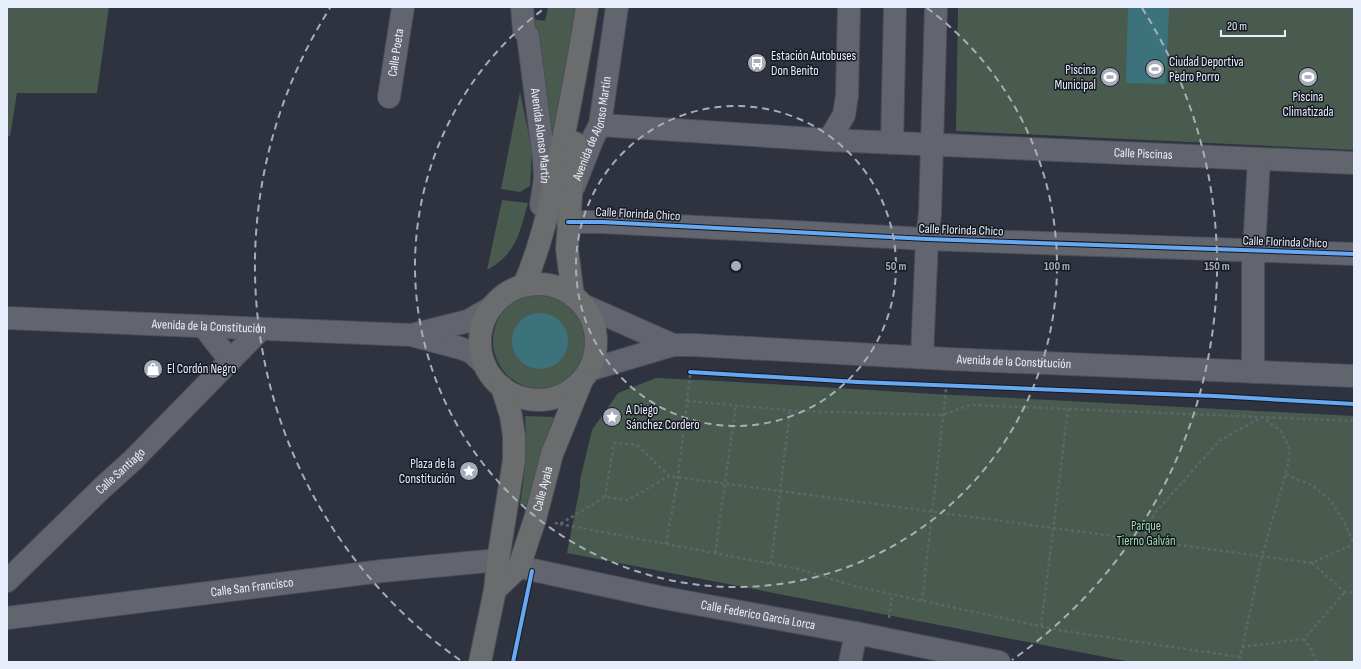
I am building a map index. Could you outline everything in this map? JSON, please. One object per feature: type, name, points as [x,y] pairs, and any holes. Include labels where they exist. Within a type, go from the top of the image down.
[{"type":"main road","name":"Avenida de Alonso Martín","points":[[524,286],[561,197],[573,90],[587,11]]},
{"type":"main road","name":"Avenida de Alonso Martín","points":[[561,197],[568,222],[567,249],[578,300]]},
{"type":"main road","points":[[541,284],[558,287],[578,300],[591,319],[596,336],[595,353],[585,375],[568,392],[552,398],[534,400],[517,396],[502,388],[492,377],[484,364],[480,345],[483,325],[492,307],[506,294],[524,286],[541,284]]},
{"type":"main road","name":"Calle Ayala","points":[[495,590],[519,567],[535,519],[552,454],[585,375]]},
{"type":"main road","points":[[480,662],[495,590],[498,560],[514,460],[514,436],[511,416],[502,388]]},
{"type":"street","name":"Calle Poeta","points":[[389,97],[403,7]]},
{"type":"street","name":"Avenida Alonso Martín","points":[[519,7],[524,30],[528,36],[544,159],[545,179],[532,266]]},
{"type":"street","name":"Avenida de Alonso Martín","points":[[561,197],[600,125],[617,7]]},
{"type":"street","points":[[829,140],[844,115],[847,95],[850,7]]},
{"type":"street","points":[[892,143],[895,7]]},
{"type":"street","points":[[922,357],[927,239],[930,213],[936,7]]},
{"type":"street","name":"Calle Piscinas","points":[[600,125],[829,140],[1354,163]]},
{"type":"street","points":[[1253,372],[1252,339],[1259,159]]},
{"type":"street","name":"Calle Florinda Chico","points":[[568,222],[602,222],[927,239],[1354,254]]},
{"type":"street","points":[[578,300],[683,345]]},
{"type":"street","name":"Avenida de la Constitución","points":[[411,335],[468,321],[492,307]]},
{"type":"street","name":"Avenida de la Constitución","points":[[7,318],[411,335],[471,352],[484,364]]},
{"type":"street","points":[[204,327],[230,359]]},
{"type":"street","name":"Calle Santiago","points":[[7,581],[102,488],[133,460],[230,359],[261,329]]},
{"type":"street","points":[[585,375],[683,345]]},
{"type":"street","name":"Avenida de la Constitución","points":[[683,345],[949,359],[1354,376]]},
{"type":"street","name":"Calle San Francisco","points":[[7,618],[382,570],[498,560]]},
{"type":"street","name":"Calle Federico García Lorca","points":[[519,567],[659,597],[856,633],[999,662]]},
{"type":"street","points":[[850,662],[856,633]]},
{"type":"path","points":[[666,544],[678,477],[690,372],[683,345]]},
{"type":"path","points":[[922,601],[949,359]]},
{"type":"path","points":[[690,372],[698,373]]},
{"type":"path","points":[[939,386],[954,386]]},
{"type":"path","points":[[687,401],[790,410],[943,415],[970,405],[1354,421]]},
{"type":"path","points":[[715,554],[736,405]]},
{"type":"path","points":[[1041,626],[1068,408]]},
{"type":"path","points":[[771,564],[790,410]]},
{"type":"path","points":[[1239,662],[1262,556],[1286,475],[1290,451],[1281,430],[1262,417]]},
{"type":"path","points":[[1142,540],[1154,514],[1219,441],[1262,417]]},
{"type":"path","points":[[605,497],[614,443],[637,445],[668,476]]},
{"type":"path","points":[[560,524],[605,497],[628,500],[668,476],[1312,563],[1354,544],[1343,520],[1330,500],[1312,485],[1286,475]]},
{"type":"path","points":[[535,519],[799,569],[854,586],[1041,626],[1240,657]]},
{"type":"path","points":[[1312,563],[1345,592],[1354,594]]},
{"type":"path","points":[[1242,647],[1304,639],[1345,592]]},
{"type":"path","points":[[1304,639],[1316,662]]},
{"type":"green space","points":[[7,7],[109,7],[97,93],[17,93],[10,136],[7,136]]},
{"type":"green space","points":[[548,7],[587,7],[552,139],[532,19],[545,21]]},
{"type":"green space","name":"Ciudad Deportiva Pedro Porro","points":[[958,7],[1354,7],[1354,150],[956,131]]},
{"type":"green space","points":[[520,92],[532,150],[530,186],[520,192],[501,189]]},
{"type":"green space","points":[[502,200],[528,203],[519,233],[511,250],[497,264],[487,270]]},
{"type":"green space","points":[[541,293],[559,297],[568,301],[575,307],[581,314],[585,323],[589,341],[585,359],[581,368],[575,375],[568,381],[559,385],[541,389],[523,385],[514,381],[507,375],[501,368],[497,359],[493,341],[497,323],[501,314],[507,307],[514,301],[523,297]]},
{"type":"green space","name":"Parque Tierno Galván","points":[[656,378],[1354,416],[1354,662],[1131,662],[567,553],[580,487],[580,480],[592,430],[618,393]]},
{"type":"green space","points":[[525,416],[554,417],[529,506],[520,504],[525,460]]},
{"type":"water","points":[[1128,7],[1169,7],[1166,84],[1126,83]]},
{"type":"water","points":[[534,313],[546,313],[556,317],[564,325],[568,335],[568,347],[564,357],[556,365],[546,369],[534,369],[524,365],[516,357],[512,347],[512,335],[516,325],[524,317]]},
{"type":"cycle path","points":[[568,222],[602,222],[927,239],[1354,254]]},
{"type":"cycle path","points":[[690,372],[858,382],[1215,396],[1354,404]]},
{"type":"cycle path","points":[[513,662],[532,571]]},
{"type":"place","name":"Estación Autobuses Don Benito","points":[[757,63]]},
{"type":"place","name":"Ciudad Deportiva Pedro Porro","points":[[1155,69]]},
{"type":"place","name":"Piscina Municipal","points":[[1110,77]]},
{"type":"place","name":"Piscina Climatizada","points":[[1308,77]]},
{"type":"place","name":"El Cordón Negro","points":[[153,369]]},
{"type":"place","name":"A Diego Sánchez Cordero","points":[[612,417]]},
{"type":"place","name":"Plaza de la Constitución","points":[[469,471]]}]
